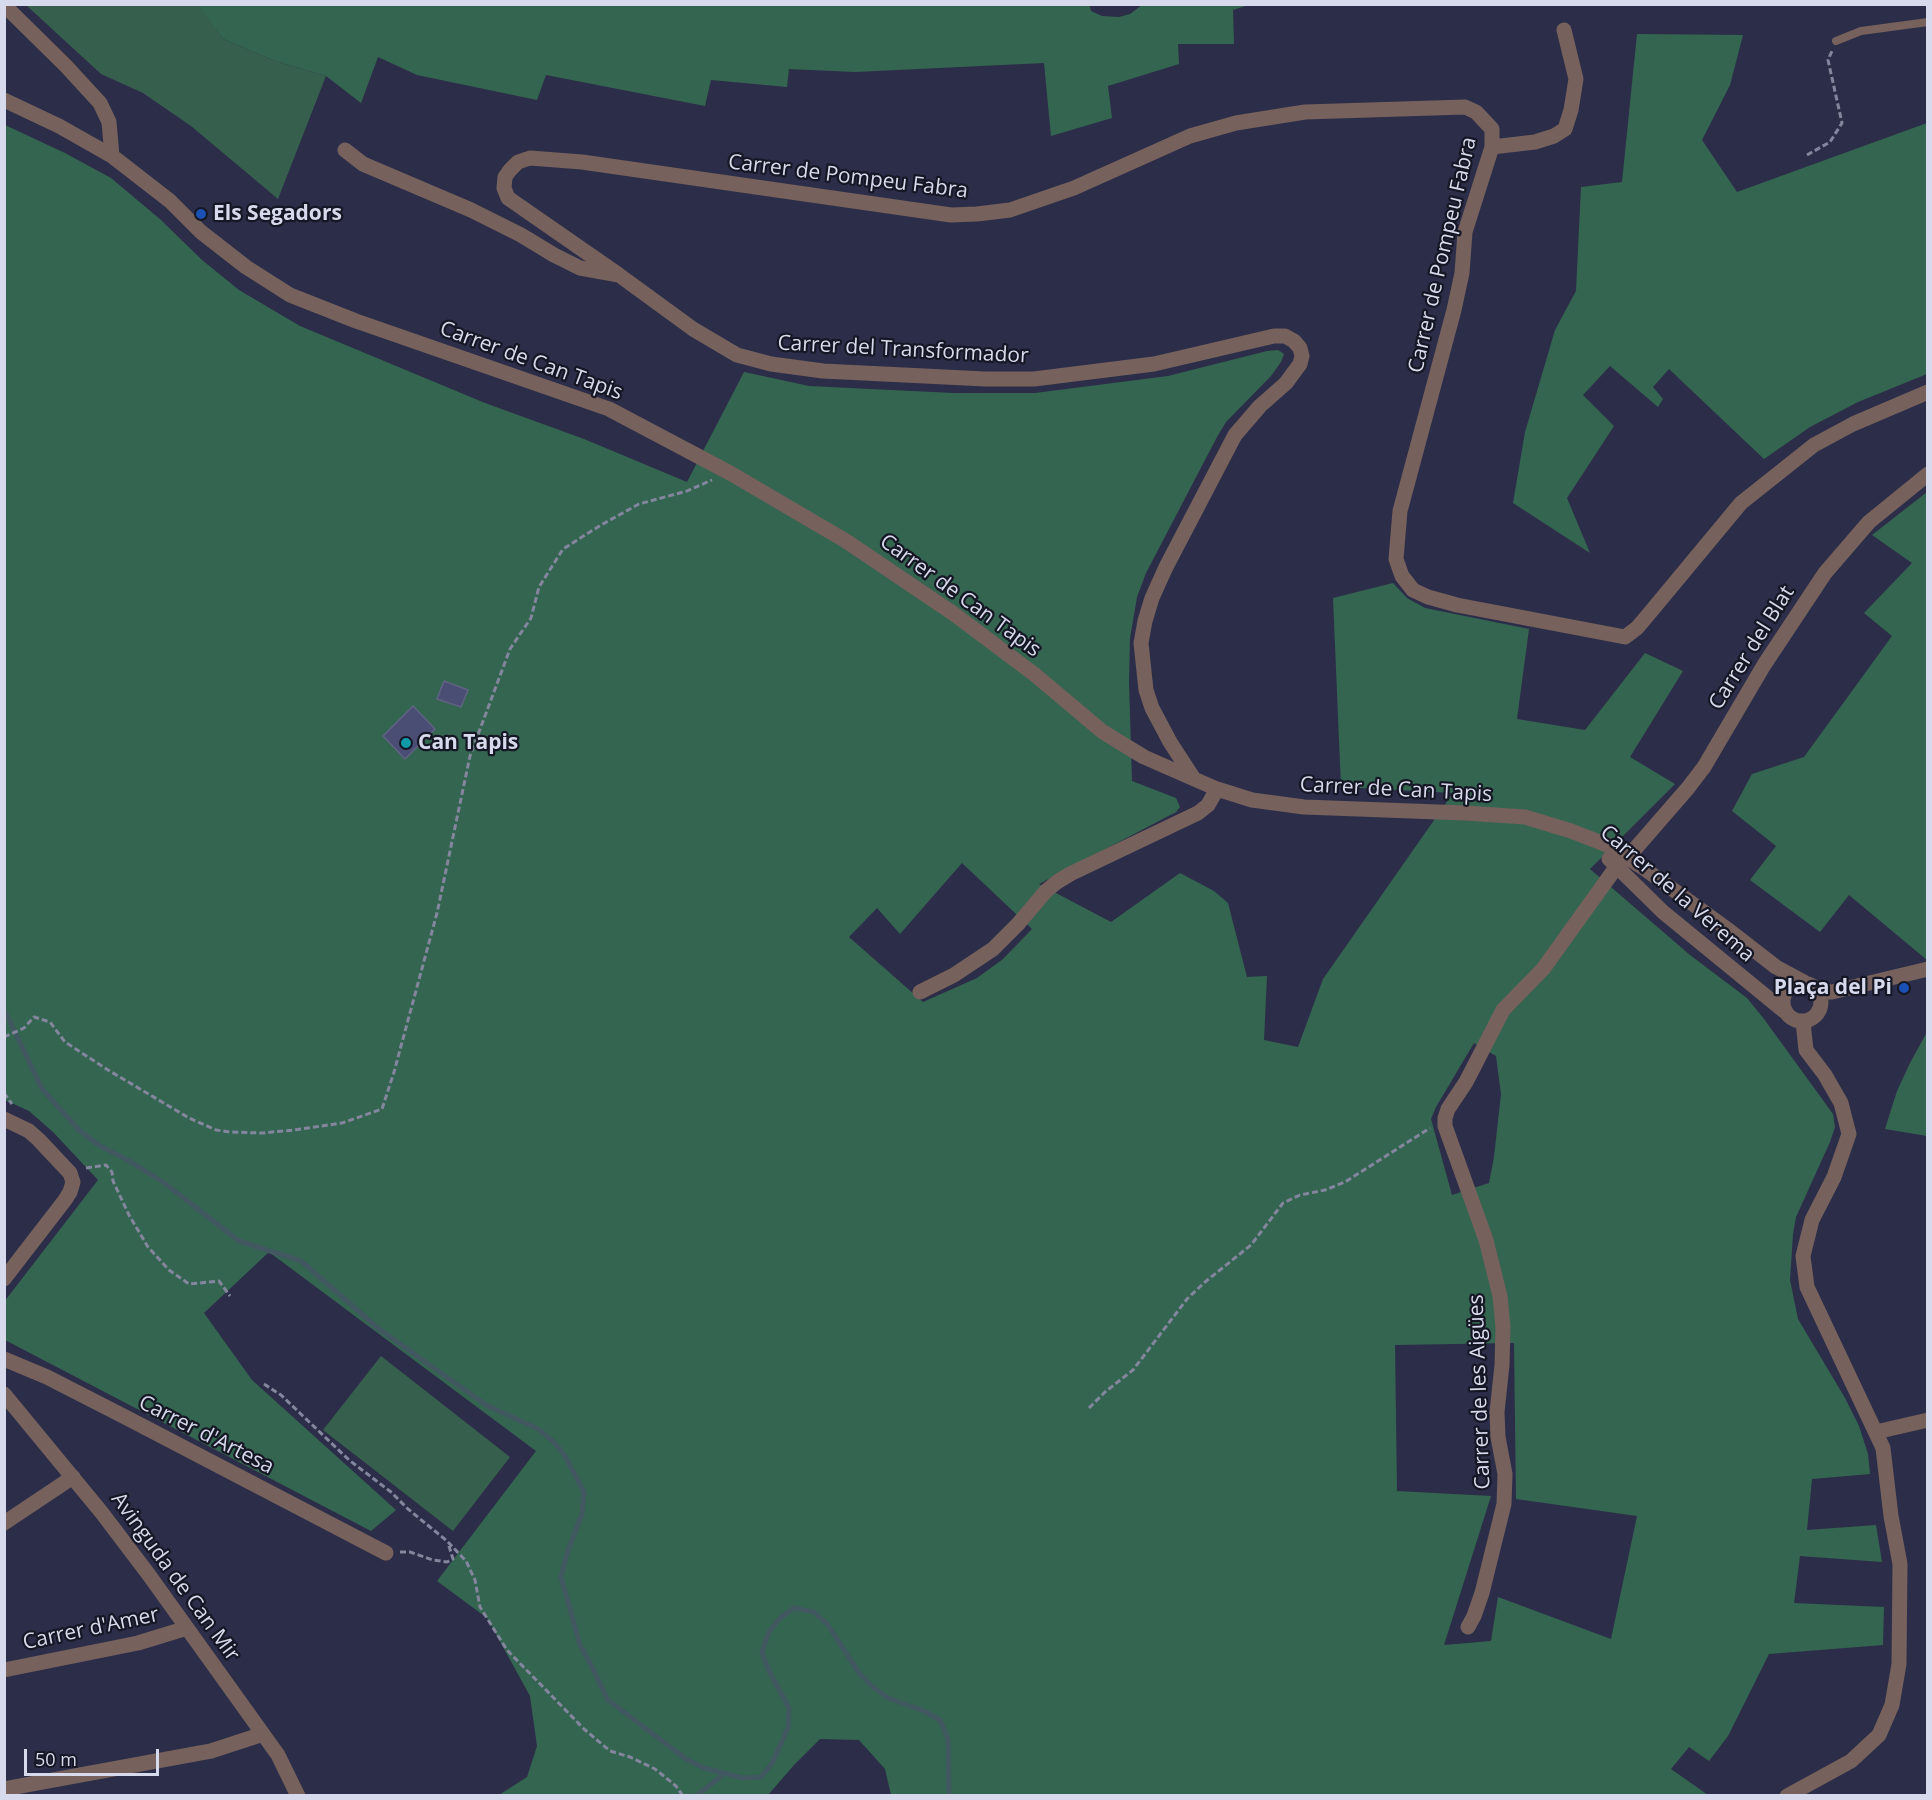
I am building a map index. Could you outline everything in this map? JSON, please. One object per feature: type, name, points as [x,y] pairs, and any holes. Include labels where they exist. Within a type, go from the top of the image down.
[{"type":"street","points":[[4,5],[100,103],[109,123],[112,156]]},
{"type":"street","points":[[1492,147],[1535,142],[1554,136],[1565,129],[1576,79],[1564,30]]},
{"type":"street","name":"Carrer de Can Tapis","points":[[4,100],[59,126],[112,156],[170,201],[201,232],[246,267],[290,295],[356,321],[609,409],[730,473],[846,541],[954,614],[1034,674],[1103,732],[1144,757],[1194,780],[1252,800],[1304,807],[1525,817],[1570,831],[1607,845],[1622,862],[1685,897],[1776,967],[1804,982]]},
{"type":"street","name":"Carrer de Pompeu Fabra","points":[[619,275],[508,198],[504,188],[505,177],[510,170],[519,162],[530,158],[582,162],[951,215],[977,214],[1010,210],[1074,188],[1190,136],[1236,123],[1305,112],[1465,106],[1476,112],[1492,129],[1492,147],[1465,232],[1462,273],[1454,310],[1400,511],[1396,559],[1402,576],[1413,590],[1428,597],[1457,605],[1625,637],[1636,628],[1750,496],[1814,445],[1853,424],[1928,392]]},
{"type":"street","name":"Carrer del Transformador","points":[[345,150],[363,164],[471,210],[580,268],[619,275],[693,329],[736,354],[771,364],[824,371],[985,380],[1035,379],[1154,364],[1274,336],[1285,336],[1294,341],[1300,348],[1302,356],[1300,364],[1286,383],[1260,406],[1235,435],[1166,567],[1152,598],[1145,621],[1141,643],[1149,699],[1170,742],[1194,780]]},
{"type":"street","name":"Carrer del Blat","points":[[1622,862],[1688,789],[1704,767],[1764,665],[1825,573],[1869,522],[1928,474]]},
{"type":"street","points":[[920,992],[954,975],[993,949],[1057,882],[1198,813],[1208,805],[1217,789]]},
{"type":"street","points":[[1445,1118],[1503,1010],[1543,969],[1622,862]]},
{"type":"street","name":"Carrer de la Verema","points":[[1622,862],[1663,912],[1784,1011]]},
{"type":"street","points":[[1818,991],[1832,992],[1928,969]]},
{"type":"street","points":[[1804,982],[1818,991],[1821,1001],[1819,1011],[1812,1019],[1803,1022],[1796,1021],[1784,1011],[1782,1001],[1785,991],[1794,984],[1804,982]]},
{"type":"street","points":[[1787,1796],[1851,1761],[1879,1736],[1892,1705],[1899,1664],[1900,1564],[1882,1448],[1807,1287],[1803,1256],[1812,1220],[1834,1177],[1849,1134],[1841,1103],[1825,1075],[1806,1050],[1803,1022]]},
{"type":"street","name":"Carrer de les Aigües","points":[[1445,1118],[1445,1126],[1492,1262],[1500,1296],[1503,1327],[1497,1412],[1498,1437],[1505,1474],[1504,1504],[1485,1584],[1477,1610],[1468,1627]]},
{"type":"street","points":[[4,1119],[28,1131],[71,1178],[70,1192],[65,1200],[4,1279]]},
{"type":"street","name":"Carrer d'Artesa","points":[[4,1359],[46,1377],[386,1553]]},
{"type":"street","name":"Avinguda de Can Mir","points":[[4,1394],[102,1513],[187,1628],[278,1755],[298,1796]]},
{"type":"street","points":[[1876,1432],[1928,1420]]},
{"type":"street","points":[[4,1523],[73,1477]]},
{"type":"street","name":"Carrer d'Amer","points":[[4,1670],[138,1643],[187,1628]]},
{"type":"street","points":[[4,1790],[211,1751],[264,1734]]},
{"type":"lane","points":[[1836,41],[1862,30],[1928,22]]},
{"type":"path","points":[[1807,155],[1830,142],[1842,123],[1828,60],[1836,41]]},
{"type":"path","points":[[4,1037],[24,1028],[34,1017],[50,1022],[65,1042],[108,1070],[189,1118],[216,1130],[262,1133],[294,1130],[342,1123],[382,1109],[436,913],[470,756],[510,649],[531,618],[539,587],[563,549],[601,525],[639,504],[687,491],[730,473]]},
{"type":"path","points":[[1089,1408],[1141,1362],[1187,1299],[1251,1245],[1283,1203],[1300,1195],[1325,1190],[1345,1182],[1445,1118]]},
{"type":"path","points":[[71,1178],[106,1165],[112,1172],[113,1181],[129,1215],[148,1247],[169,1270],[189,1284],[219,1281],[230,1296]]},
{"type":"path","points":[[264,1384],[281,1395],[349,1460],[372,1476],[447,1541],[466,1561],[475,1580],[480,1607],[507,1650],[584,1729],[610,1751],[630,1757],[655,1769],[676,1786],[683,1796]]},
{"type":"path","points":[[386,1553],[410,1552],[447,1562],[453,1559],[447,1541]]},
{"type":"green space","points":[[1089,4],[1091,11],[1102,16],[1119,17],[1130,14],[1142,5],[1249,5],[1233,10],[1234,44],[1178,44],[1179,64],[1108,86],[1112,118],[1051,136],[1044,63],[855,72],[789,69],[787,87],[711,80],[705,106],[546,75],[537,100],[417,75],[378,57],[361,103],[326,76],[275,61],[223,39],[198,5]]},
{"type":"green space","points":[[26,5],[199,5],[223,39],[275,61],[326,76],[278,199],[191,126],[143,93],[101,74]]},
{"type":"green space","points":[[1637,34],[1743,35],[1730,85],[1702,140],[1737,192],[1927,123],[1927,374],[1858,402],[1810,427],[1764,459],[1669,369],[1653,387],[1663,399],[1658,407],[1610,366],[1583,395],[1614,426],[1567,498],[1590,553],[1513,503],[1525,432],[1555,330],[1576,291],[1581,187],[1622,182]]},
{"type":"green space","points":[[5,125],[111,178],[239,290],[300,326],[485,403],[584,439],[687,482],[744,372],[809,386],[953,393],[1035,393],[1168,376],[1278,350],[1284,354],[1281,362],[1271,376],[1226,422],[1217,437],[1146,573],[1137,597],[1130,638],[1132,781],[1176,798],[1180,807],[1176,812],[1039,884],[1111,922],[1180,873],[1214,891],[1228,903],[1247,977],[1267,976],[1264,1040],[1298,1047],[1323,979],[1453,793],[1341,787],[1333,598],[1393,583],[1407,598],[1425,608],[1529,629],[1517,719],[1585,730],[1645,653],[1683,671],[1630,757],[1675,784],[1590,869],[1690,955],[1747,998],[1833,1114],[1835,1127],[1830,1142],[1796,1217],[1790,1280],[1798,1319],[1859,1426],[1868,1454],[1870,1474],[1812,1479],[1807,1530],[1876,1525],[1882,1562],[1800,1556],[1794,1603],[1884,1607],[1883,1645],[1769,1654],[1728,1736],[1709,1761],[1689,1747],[1671,1769],[1708,1795],[891,1795],[885,1769],[859,1740],[820,1739],[768,1795],[499,1795],[527,1777],[537,1746],[530,1696],[487,1618],[437,1581],[536,1451],[269,1252],[204,1313],[252,1380],[396,1510],[371,1531],[5,1340],[4,1302],[98,1180],[53,1132],[29,1111],[5,1100]],"holes":[[[962,863],[1032,929],[1003,959],[977,978],[923,1002],[849,937],[877,908],[900,934]],[[1474,1043],[1496,1056],[1501,1094],[1489,1183],[1452,1195],[1431,1119]],[[1514,1343],[1516,1499],[1637,1516],[1611,1639],[1498,1597],[1491,1641],[1444,1645],[1491,1496],[1397,1491],[1395,1345]]]},
{"type":"green space","points":[[1927,492],[1927,960],[1849,895],[1820,932],[1750,880],[1776,846],[1732,811],[1752,774],[1804,757],[1892,636],[1864,613],[1912,563],[1872,535]]},
{"type":"green space","points":[[1927,1032],[1927,1136],[1885,1129],[1897,1091]]},
{"type":"green space","points":[[381,1356],[510,1457],[453,1531],[323,1430]]},
{"type":"building","points":[[444,681],[468,690],[461,707],[437,699]]},
{"type":"building","name":"Can Tapis","points":[[413,706],[435,729],[405,759],[383,736]]},
{"type":"waterway","points":[[4,1009],[42,1089],[79,1130],[97,1144],[163,1182],[239,1241],[301,1261],[379,1329],[486,1405],[538,1429],[553,1441],[565,1456],[584,1492],[582,1514],[567,1553],[561,1577],[580,1645],[608,1700],[686,1759],[704,1768],[743,1778],[761,1777],[772,1763],[788,1728],[789,1708],[769,1671],[762,1652],[769,1632],[780,1618],[794,1608],[814,1612],[828,1625],[859,1673],[873,1687],[888,1698],[924,1711],[940,1720],[948,1739],[949,1796]]},
{"type":"waterway","points":[[696,1796],[724,1774]]},
{"type":"place","name":"Els Segadors","points":[[201,214]]},
{"type":"place","name":"Can Tapis","points":[[406,743]]},
{"type":"place","name":"Plaça del Pi","points":[[1904,988]]}]
